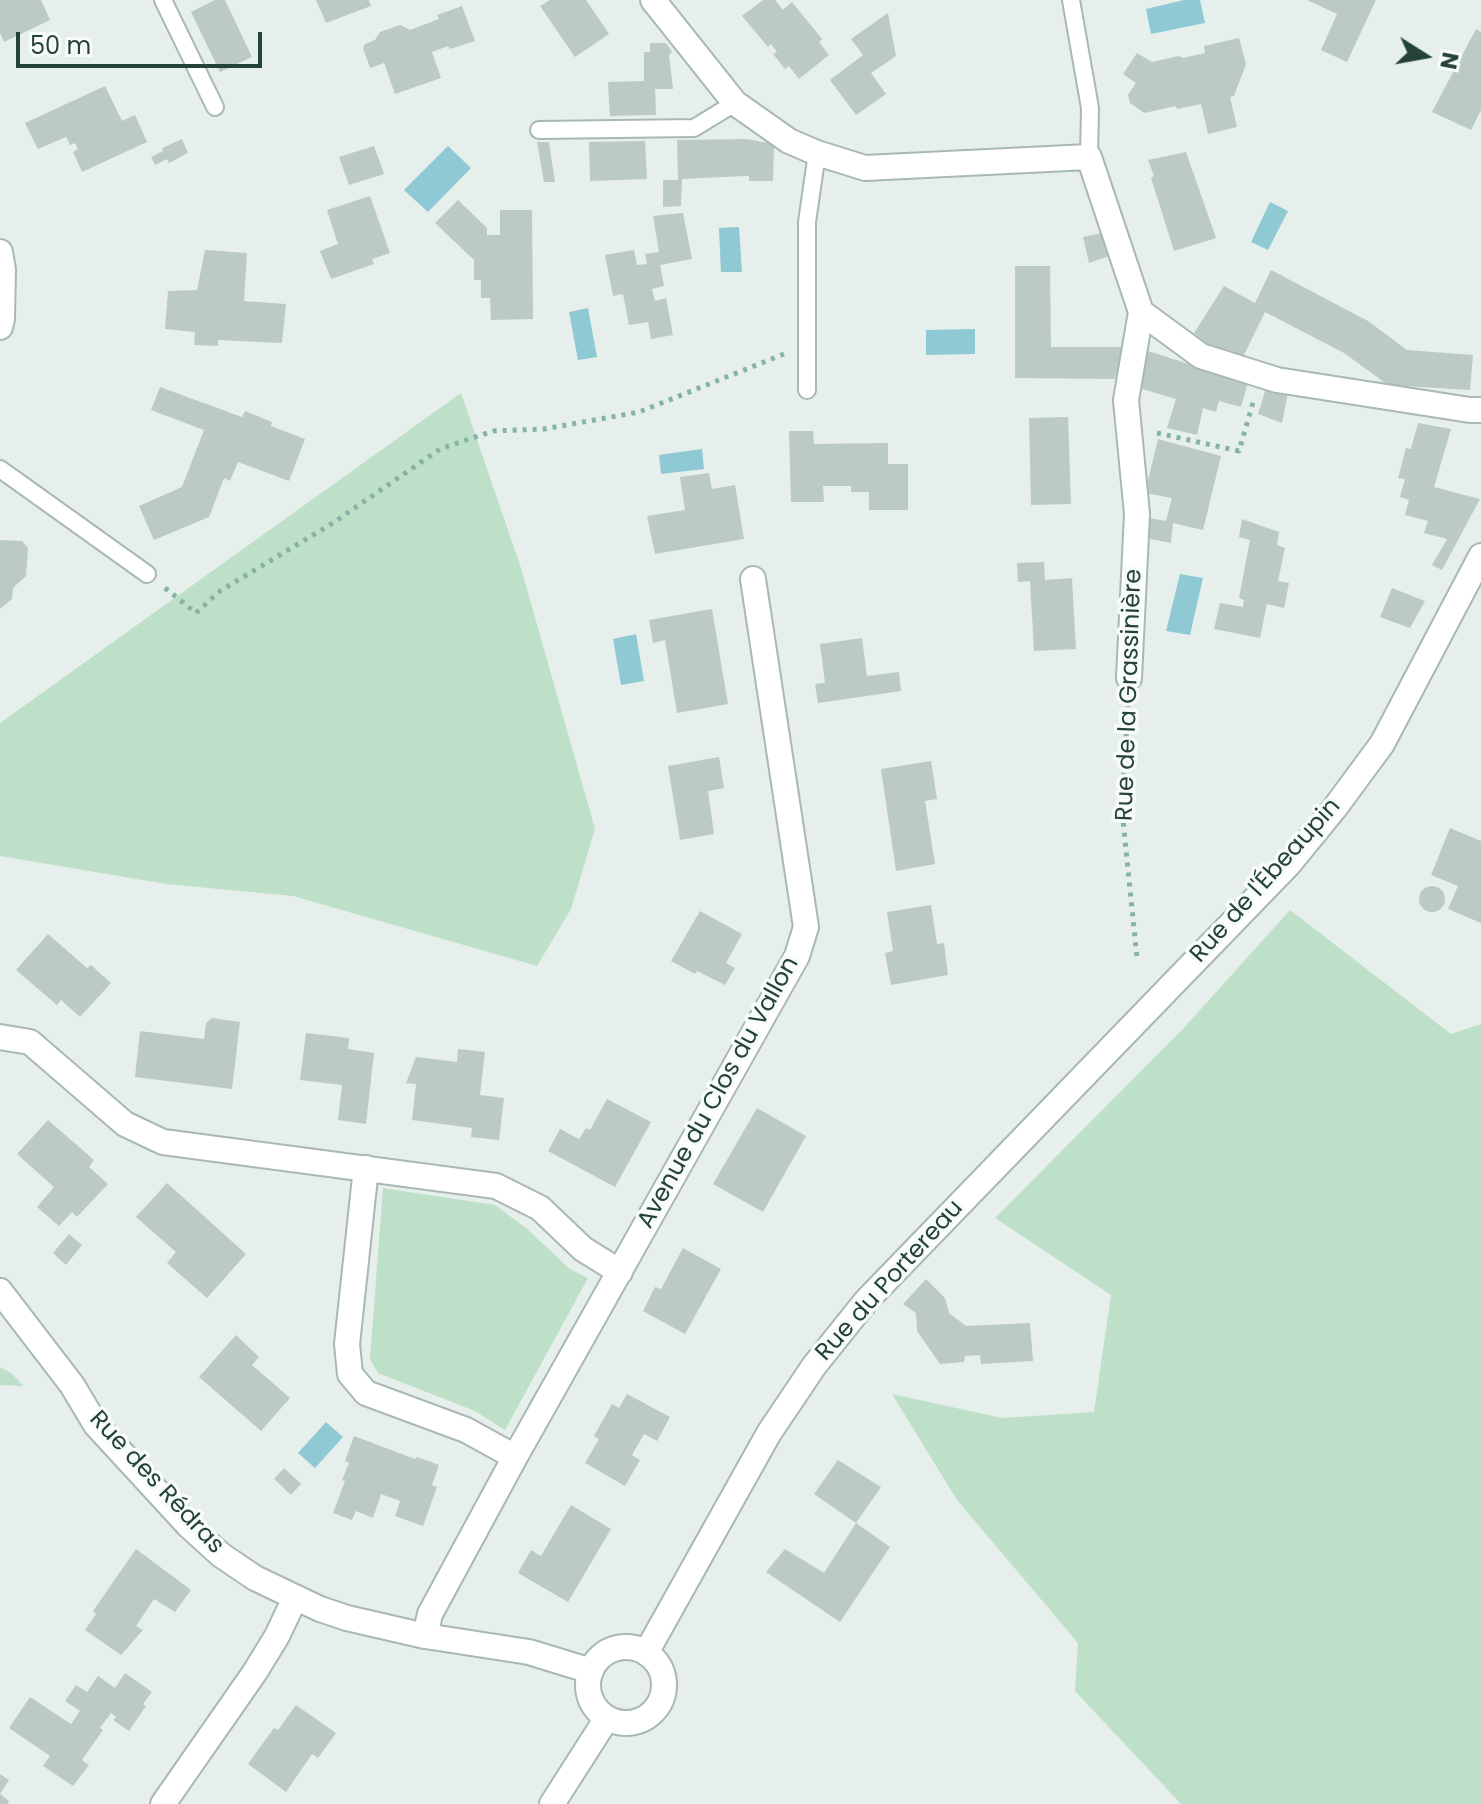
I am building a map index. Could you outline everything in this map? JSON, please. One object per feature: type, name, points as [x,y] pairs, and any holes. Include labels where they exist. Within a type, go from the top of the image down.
[{"type":"street","points":[[653,0],[735,103],[789,141],[817,153],[865,168],[1089,157]]},
{"type":"street","name":"Rue de la Grassinière","points":[[1089,157],[1141,312],[1126,400],[1137,514],[1129,678]]},
{"type":"street","points":[[0,252],[3,270],[0,327]]},
{"type":"street","points":[[1141,312],[1201,356],[1261,375],[1306,385],[1481,410]]},
{"type":"street","name":"Rue de l'Ébeaupin","points":[[1164,992],[1289,864],[1382,744],[1481,556]]},
{"type":"street","name":"Avenue du Clos du Vallon","points":[[425,1636],[430,1614],[797,956],[806,927],[753,579]]},
{"type":"street","name":"Rue du Portereau","points":[[646,1653],[769,1433],[814,1366],[866,1301],[1164,992]]},
{"type":"street","points":[[0,1037],[30,1042],[125,1124],[163,1142],[189,1148],[482,1183],[510,1191],[540,1208],[583,1249],[620,1272]]},
{"type":"street","points":[[366,1168],[347,1344],[350,1374],[366,1393],[466,1430],[515,1457]]},
{"type":"street","name":"Rue des Rédras","points":[[4,1306],[72,1385],[96,1425],[188,1525],[232,1562],[295,1598],[347,1618],[425,1636],[529,1652],[591,1671]]},
{"type":"street","points":[[163,1804],[255,1672],[295,1598]]},
{"type":"street","points":[[621,1647],[646,1653],[656,1661],[662,1673],[662,1699],[645,1718],[632,1723],[607,1718],[593,1702],[589,1692],[591,1671],[609,1651],[621,1647]]},
{"type":"street","points":[[552,1804],[607,1718]]},
{"type":"lane","points":[[163,0],[215,107]]},
{"type":"lane","points":[[1071,0],[1090,108],[1089,157]]},
{"type":"lane","points":[[539,130],[694,128],[735,103]]},
{"type":"lane","points":[[807,390],[807,222],[817,153]]},
{"type":"lane","points":[[0,469],[147,574]]},
{"type":"path","points":[[147,574],[196,613],[220,591],[333,523],[440,449],[493,431],[544,429],[639,412],[807,344]]},
{"type":"path","points":[[1129,432],[1160,434],[1239,451],[1261,375]]},
{"type":"path","name":"Rue de la Grassinière","points":[[1129,678],[1122,810],[1137,958]]},
{"type":"green space","points":[[461,393],[521,568],[595,829],[571,909],[537,966],[293,896],[166,884],[0,856],[0,723]]},
{"type":"green space","points":[[1290,910],[1451,1034],[1481,1024],[1481,1804],[1181,1804],[1075,1691],[1078,1643],[957,1500],[892,1394],[1002,1418],[1094,1412],[1111,1295],[995,1218],[1181,1031]]},
{"type":"green space","points":[[383,1188],[495,1205],[526,1228],[570,1269],[588,1278],[505,1430],[475,1411],[378,1373],[370,1359]]},
{"type":"green space","points":[[0,1367],[10,1372],[24,1386],[0,1385]]},
{"type":"water","points":[[1184,0],[1200,0],[1205,23],[1151,34],[1146,9]]},
{"type":"water","points":[[448,146],[471,168],[428,212],[404,190]]},
{"type":"water","points":[[1270,202],[1288,211],[1268,250],[1251,242]]},
{"type":"water","points":[[739,227],[742,272],[721,272],[719,228]]},
{"type":"water","points":[[588,308],[597,357],[578,360],[569,312]]},
{"type":"water","points":[[975,329],[975,354],[926,355],[926,330]]},
{"type":"water","points":[[702,449],[704,469],[661,474],[659,455]]},
{"type":"water","points":[[1180,574],[1203,578],[1190,635],[1166,631]]},
{"type":"water","points":[[636,634],[644,681],[621,685],[613,639]]},
{"type":"water","points":[[326,1422],[343,1437],[315,1468],[298,1453]]},
{"type":"building","points":[[0,0],[41,0],[50,20],[4,42],[0,33]]},
{"type":"building","points":[[215,0],[225,0],[252,57],[220,72],[191,12]]},
{"type":"building","points":[[316,0],[369,0],[371,6],[326,23]]},
{"type":"building","points":[[550,0],[586,0],[609,34],[575,57],[540,6]]},
{"type":"building","points":[[763,0],[775,0],[783,10],[792,2],[822,39],[819,42],[829,55],[799,79],[789,66],[785,69],[773,54],[777,52],[771,44],[768,47],[742,16]]},
{"type":"building","points":[[1307,0],[1376,0],[1347,62],[1321,50],[1337,14]]},
{"type":"building","points":[[462,6],[475,41],[432,52],[441,78],[395,94],[384,63],[370,68],[363,48],[380,32],[400,25],[410,30]]},
{"type":"building","points":[[888,13],[896,56],[871,73],[886,94],[856,115],[830,80],[863,55],[851,39]]},
{"type":"building","points":[[1476,29],[1481,32],[1481,110],[1471,130],[1432,112]]},
{"type":"building","points":[[1239,38],[1246,64],[1234,96],[1230,97],[1237,127],[1208,134],[1201,104],[1144,113],[1130,103],[1128,95],[1136,83],[1123,74],[1137,53],[1152,62],[1179,56],[1183,58],[1205,53],[1204,46]]},
{"type":"building","points":[[650,43],[666,43],[672,52],[669,55],[673,89],[655,89],[656,115],[610,116],[608,82],[644,81],[644,52],[650,52]]},
{"type":"building","points":[[105,86],[122,121],[135,115],[147,142],[82,172],[73,152],[78,149],[75,143],[70,145],[66,137],[38,149],[25,123]]},
{"type":"building","points":[[182,139],[188,153],[169,163],[167,159],[155,165],[151,157]]},
{"type":"building","points":[[747,139],[774,144],[773,181],[749,181],[749,176],[682,179],[681,206],[663,207],[663,180],[678,180],[677,140]]},
{"type":"building","points":[[645,141],[647,179],[590,181],[589,142]]},
{"type":"building","points":[[537,142],[549,142],[555,182],[544,182]]},
{"type":"building","points":[[374,146],[384,174],[349,185],[339,157]]},
{"type":"building","points":[[1186,152],[1216,238],[1174,251],[1148,160]]},
{"type":"building","points":[[370,196],[390,253],[372,259],[374,264],[331,279],[320,251],[338,244],[327,210]]},
{"type":"building","points":[[458,200],[487,228],[487,235],[500,235],[500,210],[532,210],[533,319],[491,320],[490,298],[481,298],[481,280],[474,280],[474,260],[435,223]]},
{"type":"building","points":[[683,213],[692,259],[660,265],[664,286],[652,289],[655,301],[666,298],[673,335],[651,339],[648,322],[629,325],[623,294],[613,296],[605,255],[634,250],[637,265],[647,264],[645,254],[659,252],[653,216]]},
{"type":"building","points":[[1102,233],[1109,256],[1089,263],[1083,237]]},
{"type":"building","points":[[205,250],[247,253],[244,301],[286,304],[282,343],[218,340],[218,346],[194,345],[195,332],[165,329],[168,291],[197,290]]},
{"type":"building","points":[[1015,266],[1050,266],[1051,347],[1124,347],[1115,379],[1015,378]]},
{"type":"building","points":[[1271,270],[1368,321],[1407,350],[1473,355],[1470,390],[1388,385],[1344,353],[1265,312],[1242,359],[1213,349],[1194,333],[1224,286],[1255,303]]},
{"type":"building","points":[[1145,350],[1248,383],[1241,407],[1219,401],[1216,412],[1203,408],[1197,435],[1167,428],[1176,399],[1139,388]]},
{"type":"building","points":[[160,387],[242,417],[245,411],[272,422],[271,426],[305,439],[289,481],[238,462],[230,481],[224,478],[209,517],[154,540],[139,506],[182,487],[204,430],[151,410]]},
{"type":"building","points":[[1266,388],[1288,393],[1282,423],[1258,414]]},
{"type":"building","points":[[1068,417],[1071,504],[1031,505],[1029,418]]},
{"type":"building","points":[[1418,423],[1451,429],[1434,487],[1480,499],[1442,570],[1432,565],[1447,539],[1424,533],[1428,521],[1405,515],[1409,500],[1400,497],[1405,479],[1398,478],[1406,448],[1411,449]]},
{"type":"building","points":[[789,431],[813,431],[814,444],[888,443],[888,464],[908,464],[908,510],[869,510],[869,492],[851,492],[851,486],[823,486],[824,502],[791,502]]},
{"type":"building","points":[[1158,439],[1221,456],[1203,530],[1173,523],[1171,543],[1150,539],[1150,518],[1166,521],[1172,498],[1145,493]]},
{"type":"building","points":[[709,473],[712,489],[735,485],[744,539],[655,554],[647,516],[685,510],[680,477]]},
{"type":"building","points":[[1242,519],[1279,532],[1277,545],[1285,548],[1278,581],[1289,583],[1284,608],[1267,604],[1260,638],[1214,629],[1220,603],[1243,607],[1244,600],[1239,598],[1250,540],[1239,537]]},
{"type":"building","points":[[0,540],[22,541],[28,548],[26,576],[13,588],[12,599],[0,609]]},
{"type":"building","points":[[1044,562],[1045,580],[1072,578],[1076,649],[1034,651],[1030,581],[1018,582],[1017,563]]},
{"type":"building","points":[[1392,588],[1425,601],[1410,628],[1380,617]]},
{"type":"building","points":[[712,609],[728,704],[677,713],[665,640],[653,643],[649,620]]},
{"type":"building","points":[[862,638],[867,676],[899,672],[901,691],[818,703],[815,684],[825,683],[820,644]]},
{"type":"building","points":[[719,757],[724,788],[708,791],[714,834],[680,840],[668,766]]},
{"type":"building","points":[[931,761],[937,799],[925,801],[935,864],[896,871],[881,769]]},
{"type":"building","points":[[1450,828],[1481,841],[1481,923],[1448,909],[1458,886],[1431,875]]},
{"type":"building","points":[[1432,886],[1441,890],[1445,899],[1441,908],[1432,912],[1423,908],[1419,899],[1423,890]]},
{"type":"building","points":[[931,905],[937,944],[944,943],[948,975],[891,985],[885,953],[893,951],[887,912]]},
{"type":"building","points":[[700,911],[742,934],[726,963],[735,968],[725,985],[671,961]]},
{"type":"building","points":[[48,934],[87,968],[91,965],[111,983],[80,1017],[61,1000],[57,1005],[16,970]]},
{"type":"building","points":[[212,1018],[240,1022],[232,1089],[135,1077],[140,1031],[204,1039],[206,1023]]},
{"type":"building","points":[[306,1033],[349,1038],[348,1049],[374,1053],[366,1124],[338,1120],[342,1085],[300,1080]]},
{"type":"building","points":[[458,1049],[485,1052],[480,1095],[504,1098],[499,1140],[471,1137],[472,1128],[412,1120],[416,1084],[406,1083],[416,1057],[457,1062]]},
{"type":"building","points":[[607,1099],[651,1122],[615,1187],[548,1151],[560,1129],[579,1139],[586,1128],[590,1130]]},
{"type":"building","points":[[757,1108],[806,1136],[763,1212],[713,1184]]},
{"type":"building","points":[[48,1120],[94,1160],[89,1167],[108,1184],[77,1217],[72,1212],[59,1226],[37,1207],[54,1187],[17,1154]]},
{"type":"building","points":[[167,1183],[246,1254],[207,1298],[167,1263],[176,1252],[136,1217]]},
{"type":"building","points":[[69,1234],[82,1245],[66,1265],[53,1253]]},
{"type":"building","points":[[683,1248],[721,1269],[685,1334],[643,1311],[655,1287],[661,1289]]},
{"type":"building","points":[[926,1279],[945,1298],[949,1313],[966,1326],[1030,1323],[1033,1361],[981,1364],[980,1355],[965,1356],[964,1362],[940,1364],[917,1331],[916,1313],[903,1304]]},
{"type":"building","points":[[236,1335],[259,1357],[252,1365],[290,1398],[261,1431],[199,1377]]},
{"type":"building","points":[[627,1394],[670,1417],[657,1441],[644,1434],[632,1455],[640,1460],[625,1486],[585,1463],[599,1439],[594,1436],[612,1404],[619,1408]]},
{"type":"building","points":[[354,1436],[439,1465],[432,1485],[437,1487],[423,1526],[395,1516],[400,1501],[381,1494],[373,1518],[356,1511],[352,1520],[333,1513],[345,1481],[342,1480],[349,1463],[345,1461]]},
{"type":"building","points":[[838,1460],[881,1487],[856,1523],[814,1494]]},
{"type":"building","points":[[284,1468],[301,1484],[291,1495],[274,1479]]},
{"type":"building","points":[[571,1505],[611,1529],[568,1602],[518,1573],[531,1550],[541,1556]]},
{"type":"building","points":[[856,1523],[890,1547],[840,1622],[766,1572],[785,1549],[824,1573]]},
{"type":"building","points":[[136,1549],[191,1590],[175,1612],[154,1599],[136,1626],[143,1630],[121,1655],[85,1630],[96,1614],[93,1611]]},
{"type":"building","points":[[125,1673],[152,1692],[143,1704],[146,1706],[129,1731],[113,1720],[116,1717],[111,1713],[82,1760],[89,1765],[73,1786],[43,1766],[50,1756],[9,1728],[30,1697],[71,1724],[80,1711],[65,1701],[76,1685],[87,1692],[98,1676],[115,1688]]},
{"type":"building","points":[[296,1705],[336,1733],[318,1758],[312,1754],[286,1792],[248,1764],[274,1728],[278,1730]]},
{"type":"building","points":[[0,1774],[9,1780],[0,1794]]},
{"type":"building","points":[[0,1794],[9,1801],[7,1804],[0,1804]]}]
